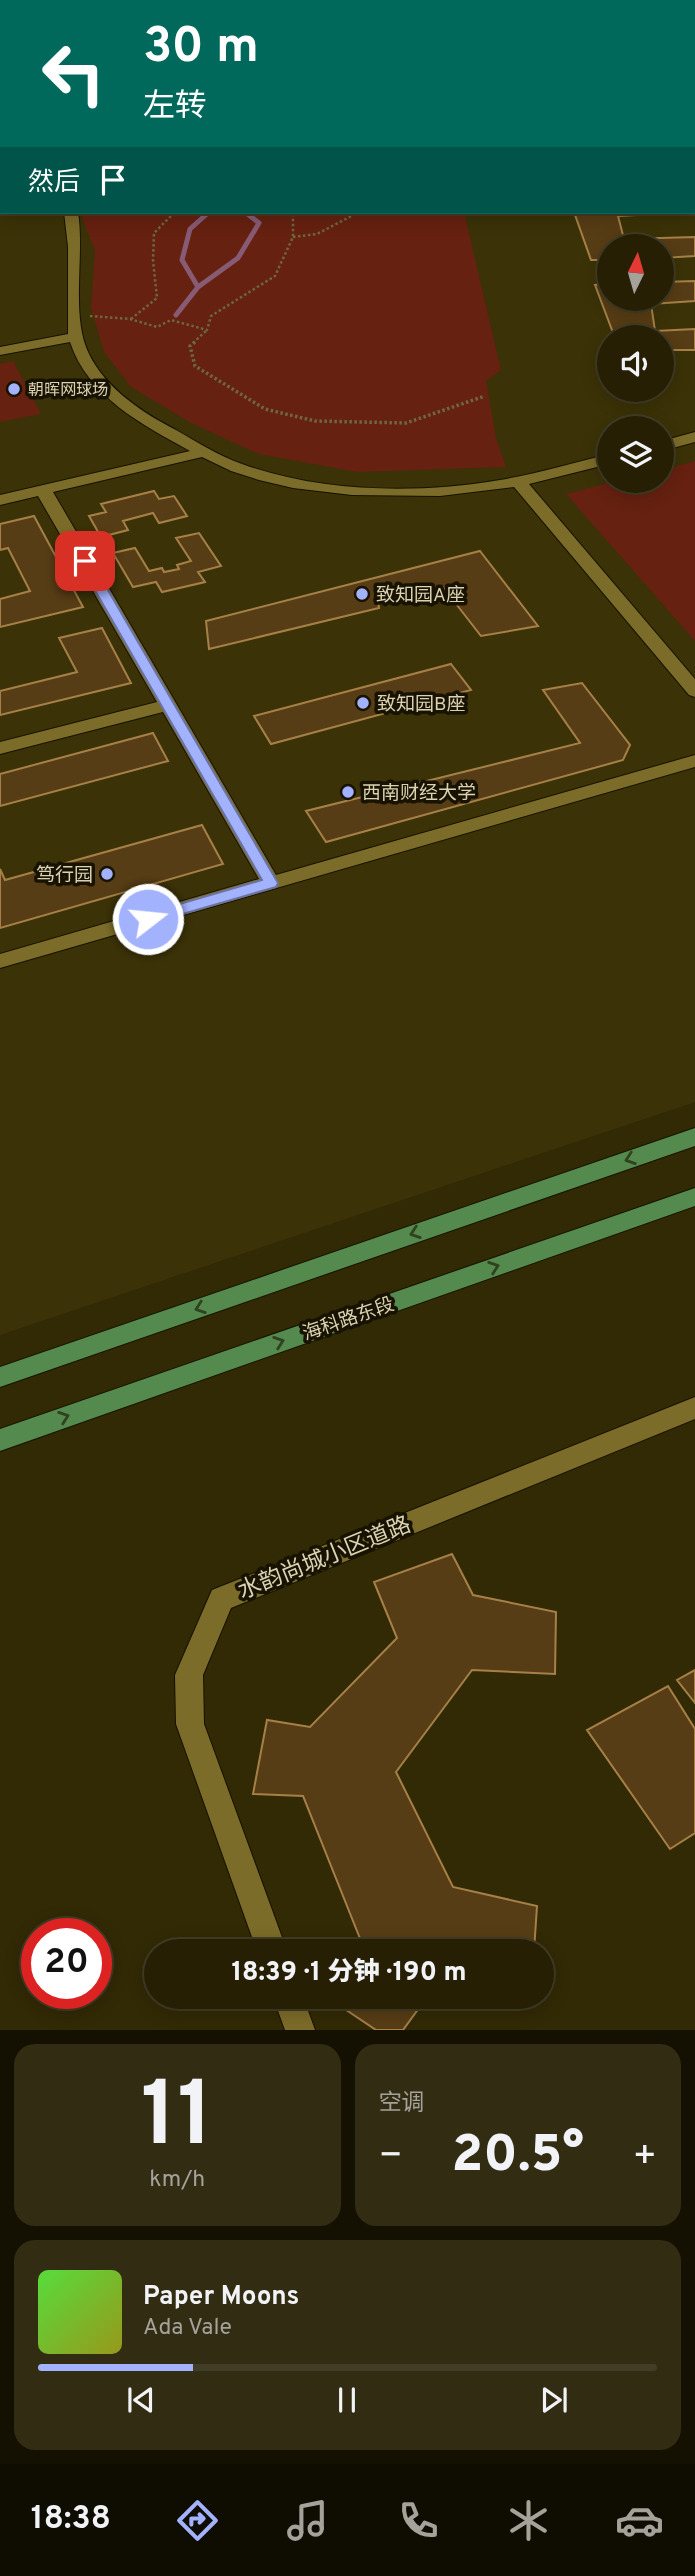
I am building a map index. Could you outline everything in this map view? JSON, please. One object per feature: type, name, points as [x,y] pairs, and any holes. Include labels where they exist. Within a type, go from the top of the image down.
[{"type":"main road","points":[[0,1377],[695,1137]]},
{"type":"main road","name":"海科路东段","points":[[0,1440],[695,1197]]},
{"type":"street","points":[[71,214],[75,230],[75,337],[82,354],[102,383],[140,418],[236,468],[305,486],[397,491],[470,489],[518,481],[597,461]]},
{"type":"street","points":[[0,351],[75,337]]},
{"type":"street","points":[[674,443],[695,437]]},
{"type":"street","points":[[0,500],[204,452]]},
{"type":"street","points":[[518,481],[695,691]]},
{"type":"street","points":[[43,490],[271,883]]},
{"type":"street","points":[[0,748],[168,705]]},
{"type":"street","points":[[0,961],[695,761]]},
{"type":"street","name":"水韵尚城小区道路","points":[[268,1939],[190,1724],[189,1675],[220,1599],[695,1408]]},
{"type":"street","points":[[292,2009],[300,2030]]},
{"type":"path","points":[[130,319],[157,298],[153,260],[154,233],[174,214]]},
{"type":"path","points":[[293,214],[293,237],[275,276],[211,316],[207,330],[190,346],[195,366],[265,409],[315,421],[406,423],[485,397]]},
{"type":"path","points":[[293,237],[317,234],[355,214]]},
{"type":"path","points":[[75,315],[130,319],[157,327],[171,320],[207,330]]},
{"type":"shaded area","name":"西南财经大学","points":[[0,214],[695,214],[695,1102],[0,1335]]},
{"type":"shaded area","points":[[81,214],[464,214],[501,370],[486,381],[496,438],[506,467],[357,472],[259,454],[191,423],[131,387],[104,352],[91,308],[95,251]]},
{"type":"shaded area","name":"朝晖网球场","points":[[13,361],[41,414],[0,422],[0,364]]},
{"type":"shaded area","points":[[695,461],[695,641],[566,494],[597,486],[597,493],[674,493],[674,467]]},
{"type":"building","points":[[575,214],[656,214],[618,216],[623,234],[597,234],[597,260],[591,260]]},
{"type":"building","points":[[695,237],[695,256],[674,257],[674,238]]},
{"type":"building","points":[[695,281],[695,301],[674,302],[674,282]]},
{"type":"building","points":[[605,312],[652,312],[654,325],[610,325]]},
{"type":"building","points":[[695,329],[695,350],[674,350],[674,330]]},
{"type":"building","points":[[154,491],[159,499],[174,496],[187,516],[159,523],[153,513],[123,521],[128,530],[101,537],[89,516],[106,512],[101,504]]},
{"type":"building","points":[[34,516],[83,607],[0,627],[0,599],[30,591],[8,548],[0,550],[0,524]]},
{"type":"building","points":[[199,533],[221,566],[198,572],[205,582],[162,592],[156,582],[133,587],[113,553],[135,548],[149,571],[162,568],[164,572],[179,569],[177,565],[191,561],[176,538]]},
{"type":"building","name":"致知园A座","points":[[480,551],[538,626],[481,636],[443,587],[378,601],[379,608],[209,649],[206,621]]},
{"type":"building","points":[[102,628],[131,683],[0,715],[0,691],[77,672],[59,638]]},
{"type":"building","name":"致知园B座","points":[[451,664],[471,690],[271,744],[254,716]]},
{"type":"building","points":[[582,683],[630,745],[623,760],[326,842],[306,811],[580,743],[543,690]]},
{"type":"building","points":[[153,733],[168,761],[0,806],[0,774]]},
{"type":"building","name":"笃行园","points":[[202,825],[223,864],[0,928],[0,869],[5,880]]},
{"type":"building","points":[[452,1554],[473,1595],[556,1612],[555,1674],[472,1670],[396,1772],[453,1887],[537,1906],[535,1939],[360,1939],[303,1796],[253,1794],[267,1720],[310,1727],[397,1638],[374,1582]]},
{"type":"building","points":[[695,1670],[695,1703],[677,1680]]},
{"type":"building","points":[[668,1686],[695,1729],[695,1833],[670,1849],[587,1730]]},
{"type":"building","points":[[345,2009],[418,2009],[403,2030],[376,2030]]},
{"type":"waterway","points":[[198,287],[182,260],[190,229],[207,214]]},
{"type":"waterway","points":[[198,287],[238,258],[259,223],[248,214]]},
{"type":"waterway","points":[[176,315],[198,287]]},
{"type":"place","name":"朝晖网球场","points":[[14,389]]},
{"type":"place","name":"致知园A座","points":[[362,594]]},
{"type":"place","name":"致知园B座","points":[[363,703]]},
{"type":"place","name":"西南财经大学","points":[[348,792]]},
{"type":"place","name":"笃行园","points":[[107,874]]},
{"type":"route","points":[[85,561],[271,883],[148,919]]}]
